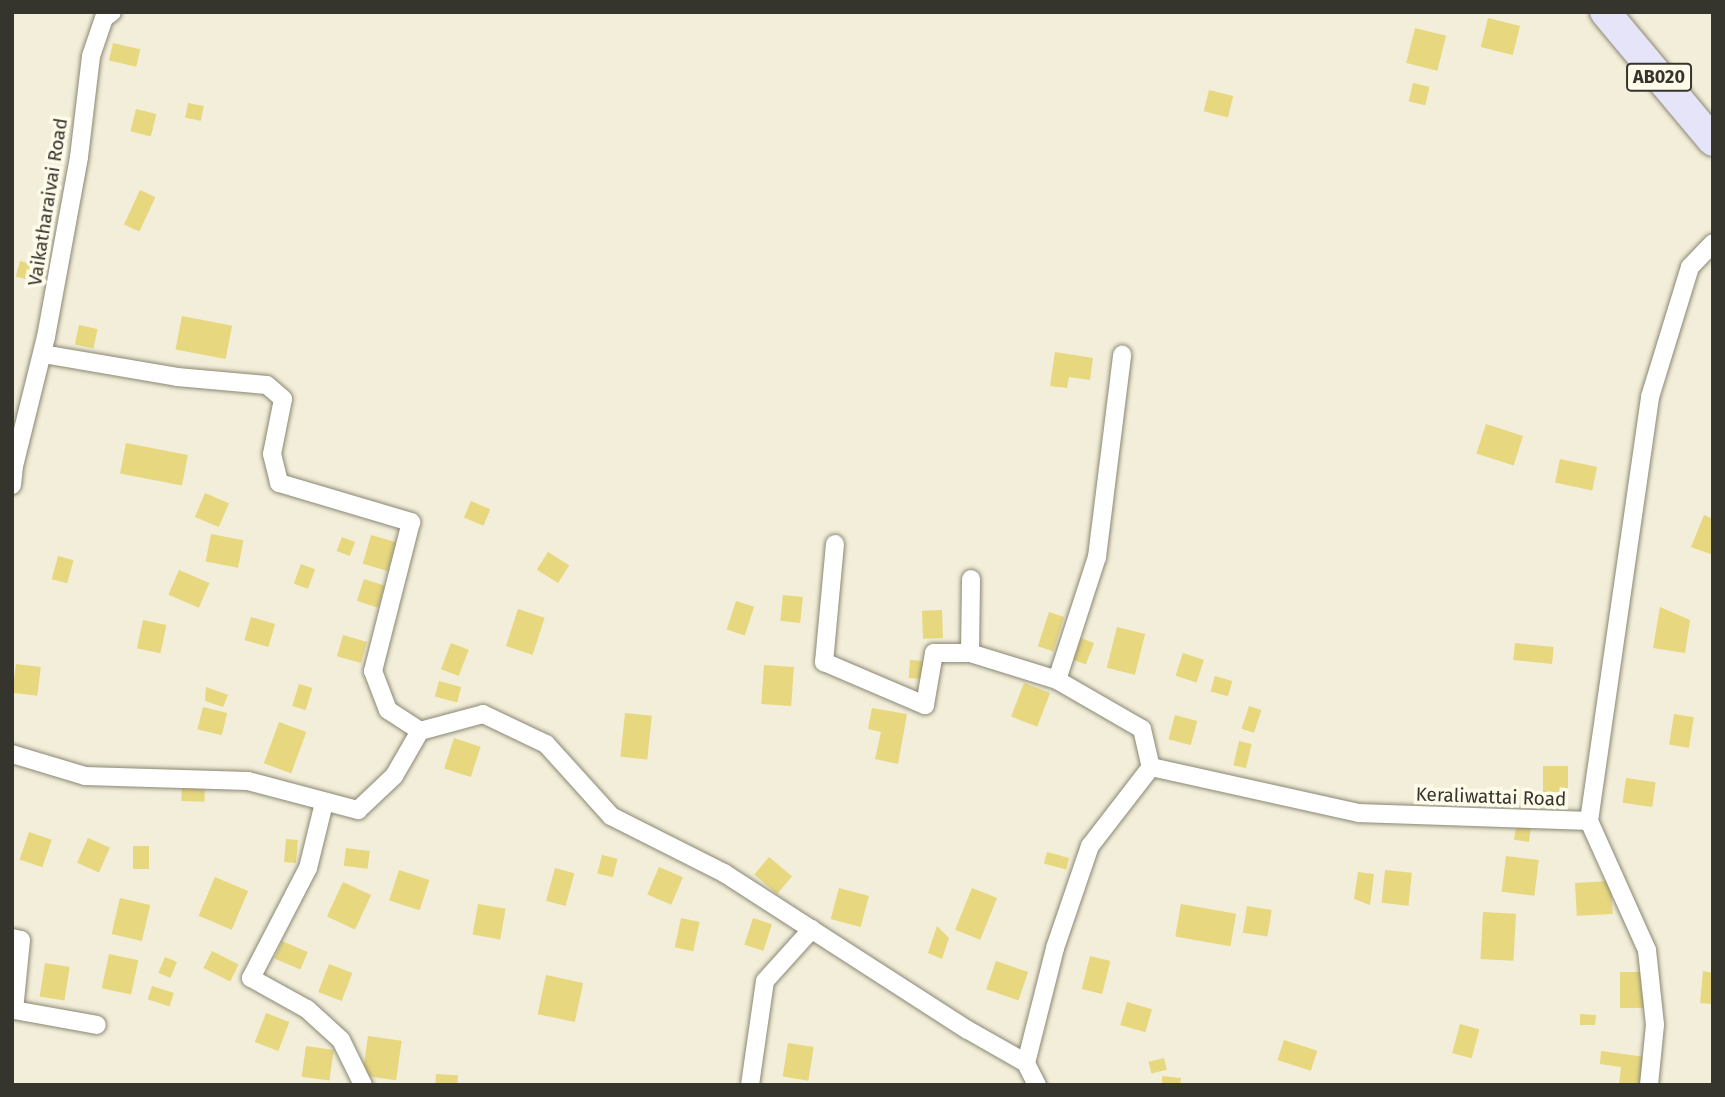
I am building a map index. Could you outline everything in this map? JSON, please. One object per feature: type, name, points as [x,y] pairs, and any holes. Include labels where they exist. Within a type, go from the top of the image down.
[{"type":"main road","name":"AB020","points":[[1605,12],[1713,141]]},
{"type":"street","name":"Vaikatharaivai Road","points":[[12,485],[13,466],[43,354],[79,157],[90,56],[104,19],[112,12]]},
{"type":"street","name":"Keraliwattai Road","points":[[1151,767],[1359,813],[1589,821],[1650,397],[1690,267],[1713,243]]},
{"type":"street","points":[[43,354],[177,377],[267,385],[283,399],[272,454],[279,483],[411,522],[373,670],[388,710],[420,731]]},
{"type":"street","points":[[1057,680],[1097,557],[1122,355]]},
{"type":"street","points":[[835,544],[824,662],[925,705],[934,653],[970,653],[1057,680],[1142,729],[1151,767],[1090,846],[1055,948],[1026,1063]]},
{"type":"street","points":[[970,653],[971,579]]},
{"type":"street","points":[[12,754],[85,776],[248,781],[358,810],[394,776],[420,731],[484,714],[546,744],[611,816],[724,873],[968,1030],[1026,1063],[1037,1085]]},
{"type":"street","points":[[324,803],[308,868],[251,978],[307,1009],[341,1040],[363,1085]]},
{"type":"street","points":[[1589,821],[1647,950],[1655,1025],[1648,1085]]},
{"type":"street","points":[[750,1085],[765,981],[812,929]]},
{"type":"street","points":[[12,938],[21,940],[13,1010],[97,1025]]},
{"type":"building","points":[[1488,18],[1520,26],[1513,55],[1481,47]]},
{"type":"building","points":[[1415,28],[1446,36],[1437,71],[1406,63]]},
{"type":"building","points":[[113,43],[140,49],[136,67],[109,61]]},
{"type":"building","points":[[1413,83],[1430,87],[1425,105],[1409,102]]},
{"type":"building","points":[[1209,90],[1233,96],[1228,117],[1204,111]]},
{"type":"building","points":[[188,103],[204,106],[201,121],[185,118]]},
{"type":"building","points":[[136,109],[156,114],[151,136],[130,131]]},
{"type":"building","points":[[140,190],[155,197],[139,232],[124,224]]},
{"type":"building","points":[[20,261],[31,264],[26,279],[16,276]]},
{"type":"building","points":[[182,316],[232,326],[226,359],[176,349]]},
{"type":"building","points":[[79,325],[98,329],[93,349],[75,345]]},
{"type":"building","points":[[1055,352],[1093,358],[1090,380],[1069,377],[1067,388],[1050,386]]},
{"type":"building","points":[[1486,424],[1523,436],[1514,466],[1476,453]]},
{"type":"building","points":[[126,443],[188,455],[182,485],[120,473]]},
{"type":"building","points":[[1560,459],[1597,467],[1592,490],[1555,482]]},
{"type":"building","points":[[205,493],[229,503],[219,527],[195,517]]},
{"type":"building","points":[[471,501],[490,509],[483,526],[464,518]]},
{"type":"building","points":[[1704,515],[1713,519],[1713,555],[1691,547]]},
{"type":"building","points":[[211,534],[243,540],[238,568],[206,561]]},
{"type":"building","points":[[371,535],[396,542],[388,571],[363,564]]},
{"type":"building","points":[[342,537],[355,542],[350,556],[337,551]]},
{"type":"building","points":[[548,552],[569,565],[558,583],[537,570]]},
{"type":"building","points":[[58,556],[73,560],[67,583],[52,579]]},
{"type":"building","points":[[301,564],[315,569],[308,589],[294,584]]},
{"type":"building","points":[[179,570],[209,583],[199,608],[168,595]]},
{"type":"building","points":[[364,579],[385,586],[378,608],[357,601]]},
{"type":"building","points":[[783,595],[803,597],[800,623],[780,621]]},
{"type":"building","points":[[736,601],[754,607],[745,635],[727,630]]},
{"type":"building","points":[[1660,607],[1690,620],[1685,653],[1653,648]]},
{"type":"building","points":[[518,609],[545,618],[533,655],[506,646]]},
{"type":"building","points":[[942,610],[943,638],[923,639],[922,611]]},
{"type":"building","points":[[1049,612],[1064,617],[1053,651],[1038,646]]},
{"type":"building","points":[[251,617],[275,624],[268,647],[244,640]]},
{"type":"building","points":[[143,620],[166,625],[160,653],[137,648]]},
{"type":"building","points":[[1117,627],[1145,634],[1135,675],[1107,668]]},
{"type":"building","points":[[343,635],[367,642],[361,663],[337,656]]},
{"type":"building","points":[[1081,638],[1094,643],[1086,664],[1073,659]]},
{"type":"building","points":[[451,643],[469,650],[459,676],[441,669]]},
{"type":"building","points":[[1515,643],[1554,647],[1552,664],[1513,660]]},
{"type":"building","points":[[1183,653],[1204,660],[1197,683],[1176,676]]},
{"type":"building","points":[[910,660],[924,661],[923,679],[909,678]]},
{"type":"building","points":[[16,664],[41,667],[37,696],[12,693]]},
{"type":"building","points":[[764,665],[794,667],[791,706],[761,704]]},
{"type":"building","points":[[1215,676],[1232,681],[1228,696],[1211,691]]},
{"type":"building","points":[[439,681],[461,687],[457,702],[435,696]]},
{"type":"building","points":[[1024,683],[1050,693],[1037,727],[1011,717]]},
{"type":"building","points":[[299,684],[312,688],[306,710],[292,706]]},
{"type":"building","points":[[206,687],[228,695],[223,707],[205,701]]},
{"type":"building","points":[[1249,706],[1261,710],[1254,733],[1242,729]]},
{"type":"building","points":[[203,707],[227,713],[222,735],[197,729]]},
{"type":"building","points":[[872,708],[907,714],[898,764],[875,759],[881,732],[868,729]]},
{"type":"building","points":[[625,713],[652,716],[647,760],[620,757]]},
{"type":"building","points":[[1674,714],[1694,717],[1689,748],[1669,745]]},
{"type":"building","points":[[1175,715],[1197,721],[1191,745],[1169,739]]},
{"type":"building","points":[[279,722],[306,732],[291,773],[264,763]]},
{"type":"building","points":[[454,738],[481,747],[471,777],[444,768]]},
{"type":"building","points":[[1239,741],[1252,744],[1246,768],[1233,765]]},
{"type":"building","points":[[1543,766],[1568,766],[1568,792],[1543,792]]},
{"type":"building","points":[[1626,778],[1656,782],[1652,807],[1623,803]]},
{"type":"building","points":[[182,783],[205,784],[204,802],[181,801]]},
{"type":"building","points":[[1516,826],[1531,828],[1529,842],[1514,840]]},
{"type":"building","points":[[29,832],[52,840],[42,867],[20,859]]},
{"type":"building","points":[[88,838],[110,848],[99,872],[77,863]]},
{"type":"building","points":[[286,839],[298,840],[296,863],[284,862]]},
{"type":"building","points":[[133,846],[149,846],[149,869],[133,869]]},
{"type":"building","points":[[346,848],[370,851],[368,869],[344,866]]},
{"type":"building","points":[[1047,852],[1069,858],[1066,870],[1044,864]]},
{"type":"building","points":[[602,855],[618,859],[613,877],[597,873]]},
{"type":"building","points":[[1506,856],[1539,860],[1534,896],[1502,892]]},
{"type":"building","points":[[769,857],[792,876],[777,894],[754,875]]},
{"type":"building","points":[[659,867],[683,877],[671,905],[647,895]]},
{"type":"building","points":[[555,868],[574,873],[566,906],[546,901]]},
{"type":"building","points":[[399,870],[429,880],[420,910],[389,900]]},
{"type":"building","points":[[1385,870],[1412,873],[1408,906],[1382,903]]},
{"type":"building","points":[[1358,872],[1374,874],[1370,905],[1354,899]]},
{"type":"building","points":[[215,877],[248,891],[232,930],[199,916]]},
{"type":"building","points":[[1611,881],[1613,914],[1577,916],[1575,883]]},
{"type":"building","points":[[343,882],[371,895],[355,930],[327,916]]},
{"type":"building","points":[[839,888],[869,896],[861,927],[831,919]]},
{"type":"building","points":[[972,888],[997,898],[980,940],[955,930]]},
{"type":"building","points":[[120,898],[150,905],[142,941],[112,934]]},
{"type":"building","points":[[478,904],[506,909],[500,939],[473,935]]},
{"type":"building","points":[[1181,904],[1236,914],[1230,946],[1175,936]]},
{"type":"building","points":[[1247,906],[1272,910],[1267,937],[1243,933]]},
{"type":"building","points":[[1483,912],[1516,914],[1513,961],[1481,959]]},
{"type":"building","points":[[681,918],[700,922],[693,951],[675,947]]},
{"type":"building","points":[[753,918],[772,924],[763,951],[744,945]]},
{"type":"building","points":[[937,926],[949,938],[942,959],[928,953]]},
{"type":"building","points":[[282,941],[308,952],[300,969],[275,958]]},
{"type":"building","points":[[212,951],[239,965],[230,982],[203,968]]},
{"type":"building","points":[[109,954],[138,960],[131,994],[102,988]]},
{"type":"building","points":[[1090,956],[1110,961],[1102,994],[1082,989]]},
{"type":"building","points":[[165,957],[177,962],[170,978],[158,973]]},
{"type":"building","points":[[996,961],[1028,972],[1018,1000],[986,989]]},
{"type":"building","points":[[45,963],[70,967],[64,1000],[40,997]]},
{"type":"building","points":[[329,964],[352,973],[342,1001],[318,992]]},
{"type":"building","points":[[1703,971],[1713,973],[1713,1004],[1700,1003]]},
{"type":"building","points":[[1620,972],[1644,972],[1644,1008],[1620,1008]]},
{"type":"building","points":[[546,975],[583,983],[575,1022],[538,1014]]},
{"type":"building","points":[[152,986],[174,993],[170,1006],[148,999]]},
{"type":"building","points":[[1127,1002],[1152,1009],[1145,1032],[1120,1025]]},
{"type":"building","points":[[266,1013],[289,1022],[278,1051],[255,1042]]},
{"type":"building","points":[[1580,1014],[1596,1015],[1595,1025],[1580,1025]]},
{"type":"building","points":[[1460,1024],[1479,1029],[1472,1058],[1452,1053]]},
{"type":"building","points":[[368,1036],[402,1041],[396,1080],[362,1076]]},
{"type":"building","points":[[1284,1040],[1317,1051],[1311,1071],[1278,1060]]},
{"type":"building","points":[[788,1043],[814,1047],[808,1081],[783,1077]]},
{"type":"building","points":[[306,1046],[334,1050],[329,1081],[302,1077]]},
{"type":"building","points":[[1601,1051],[1645,1057],[1642,1085],[1619,1085],[1621,1067],[1600,1064]]},
{"type":"building","points":[[1164,1058],[1167,1070],[1151,1074],[1148,1062]]},
{"type":"building","points":[[436,1074],[458,1075],[457,1085],[435,1085]]},
{"type":"building","points":[[1162,1076],[1181,1078],[1180,1085],[1162,1085]]}]
